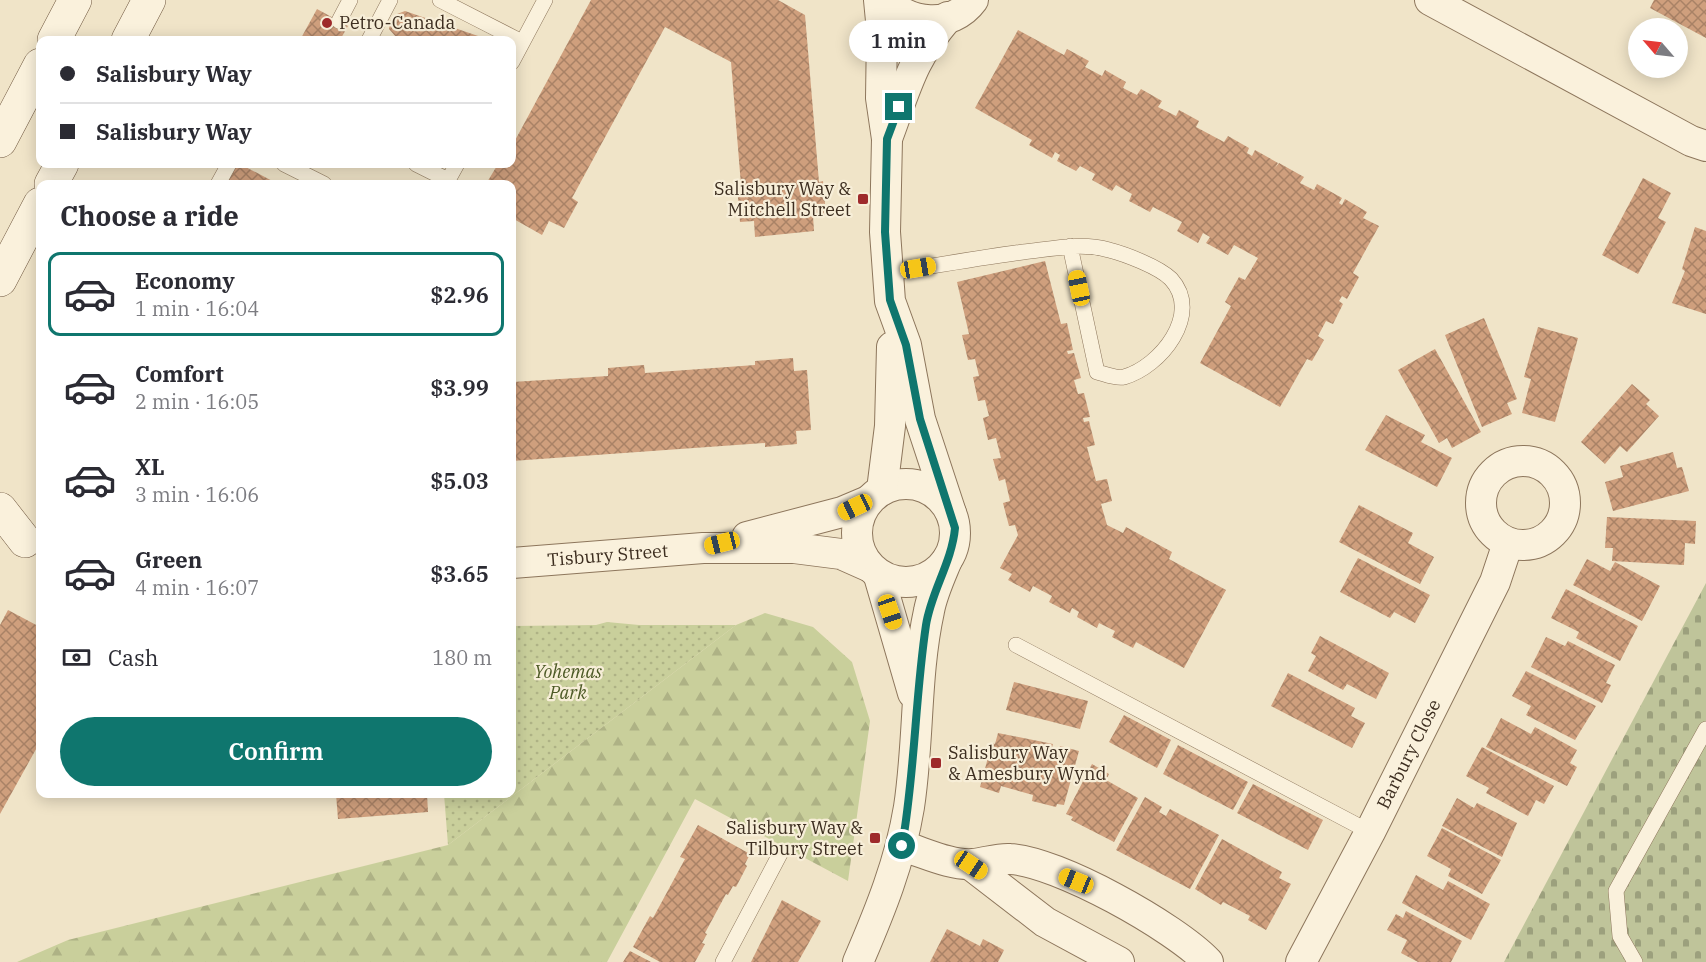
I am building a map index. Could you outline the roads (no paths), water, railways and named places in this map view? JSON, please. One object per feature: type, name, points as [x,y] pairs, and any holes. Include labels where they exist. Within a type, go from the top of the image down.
[{"type":"main road","points":[[56,36],[75,0]]},
{"type":"main road","points":[[130,36],[149,0]]},
{"type":"main road","points":[[0,141],[36,73]]},
{"type":"main road","points":[[0,280],[36,212]]},
{"type":"main road","points":[[0,509],[22,542]]},
{"type":"street","points":[[879,0],[882,31],[881,98],[887,139],[885,232],[893,314],[890,426],[875,495],[857,528],[858,544],[874,571],[918,710]]},
{"type":"street","points":[[885,0],[904,15],[921,20],[938,21],[973,0]]},
{"type":"street","points":[[1430,0],[1691,141],[1706,146]]},
{"type":"street","points":[[887,139],[911,70],[929,39],[948,17]]},
{"type":"street","points":[[858,962],[880,911],[902,846],[910,803],[929,610],[954,545],[955,528],[920,419],[906,345],[893,314]]},
{"type":"street","points":[[875,495],[897,484],[921,487],[942,499],[951,513]]},
{"type":"street","name":"Tisbury Street","points":[[703,548],[842,512],[875,495]]},
{"type":"street","name":"Barbury Close","points":[[1300,962],[1370,832],[1495,582],[1508,543]]},
{"type":"street","name":"Tisbury Street","points":[[516,563],[703,548],[819,549],[853,558],[874,571]]},
{"type":"street","points":[[874,571],[906,582],[922,580],[936,572],[947,560]]},
{"type":"street","points":[[902,846],[971,865],[1045,922],[1119,962]]},
{"type":"street","points":[[971,865],[1010,859],[1041,866],[1072,879],[1161,925],[1208,962]]},
{"type":"lane","points":[[339,21],[350,0]]},
{"type":"lane","points":[[371,36],[390,0]]},
{"type":"lane","points":[[440,0],[510,36]]},
{"type":"lane","points":[[516,54],[545,0]]},
{"type":"lane","points":[[516,39],[522,42]]},
{"type":"lane","points":[[292,168],[316,180]]},
{"type":"lane","points":[[423,168],[444,180]]},
{"type":"lane","points":[[888,273],[1070,246],[1108,249],[1141,261],[1170,278],[1179,291],[1183,309],[1176,331],[1163,351],[1144,369],[1121,378],[1097,372],[1070,246]]},
{"type":"lane","points":[[1016,645],[1370,832]]},
{"type":"lane","points":[[1635,962],[1620,936],[1616,891],[1706,729]]},
{"type":"lane","points":[[723,962],[780,854]]},
{"type":"place","name":"Petro-Canada","points":[[327,23]]},
{"type":"place","name":"Salisbury Way & Mitchell Street","points":[[863,199]]},
{"type":"place","name":"Salisbury Way & Amesbury Wynd","points":[[936,763]]},
{"type":"place","name":"Salisbury Way & Tilbury Street","points":[[875,838]]},
{"type":"park label","name":"Yohemas Park","points":[[568,682]]}]
